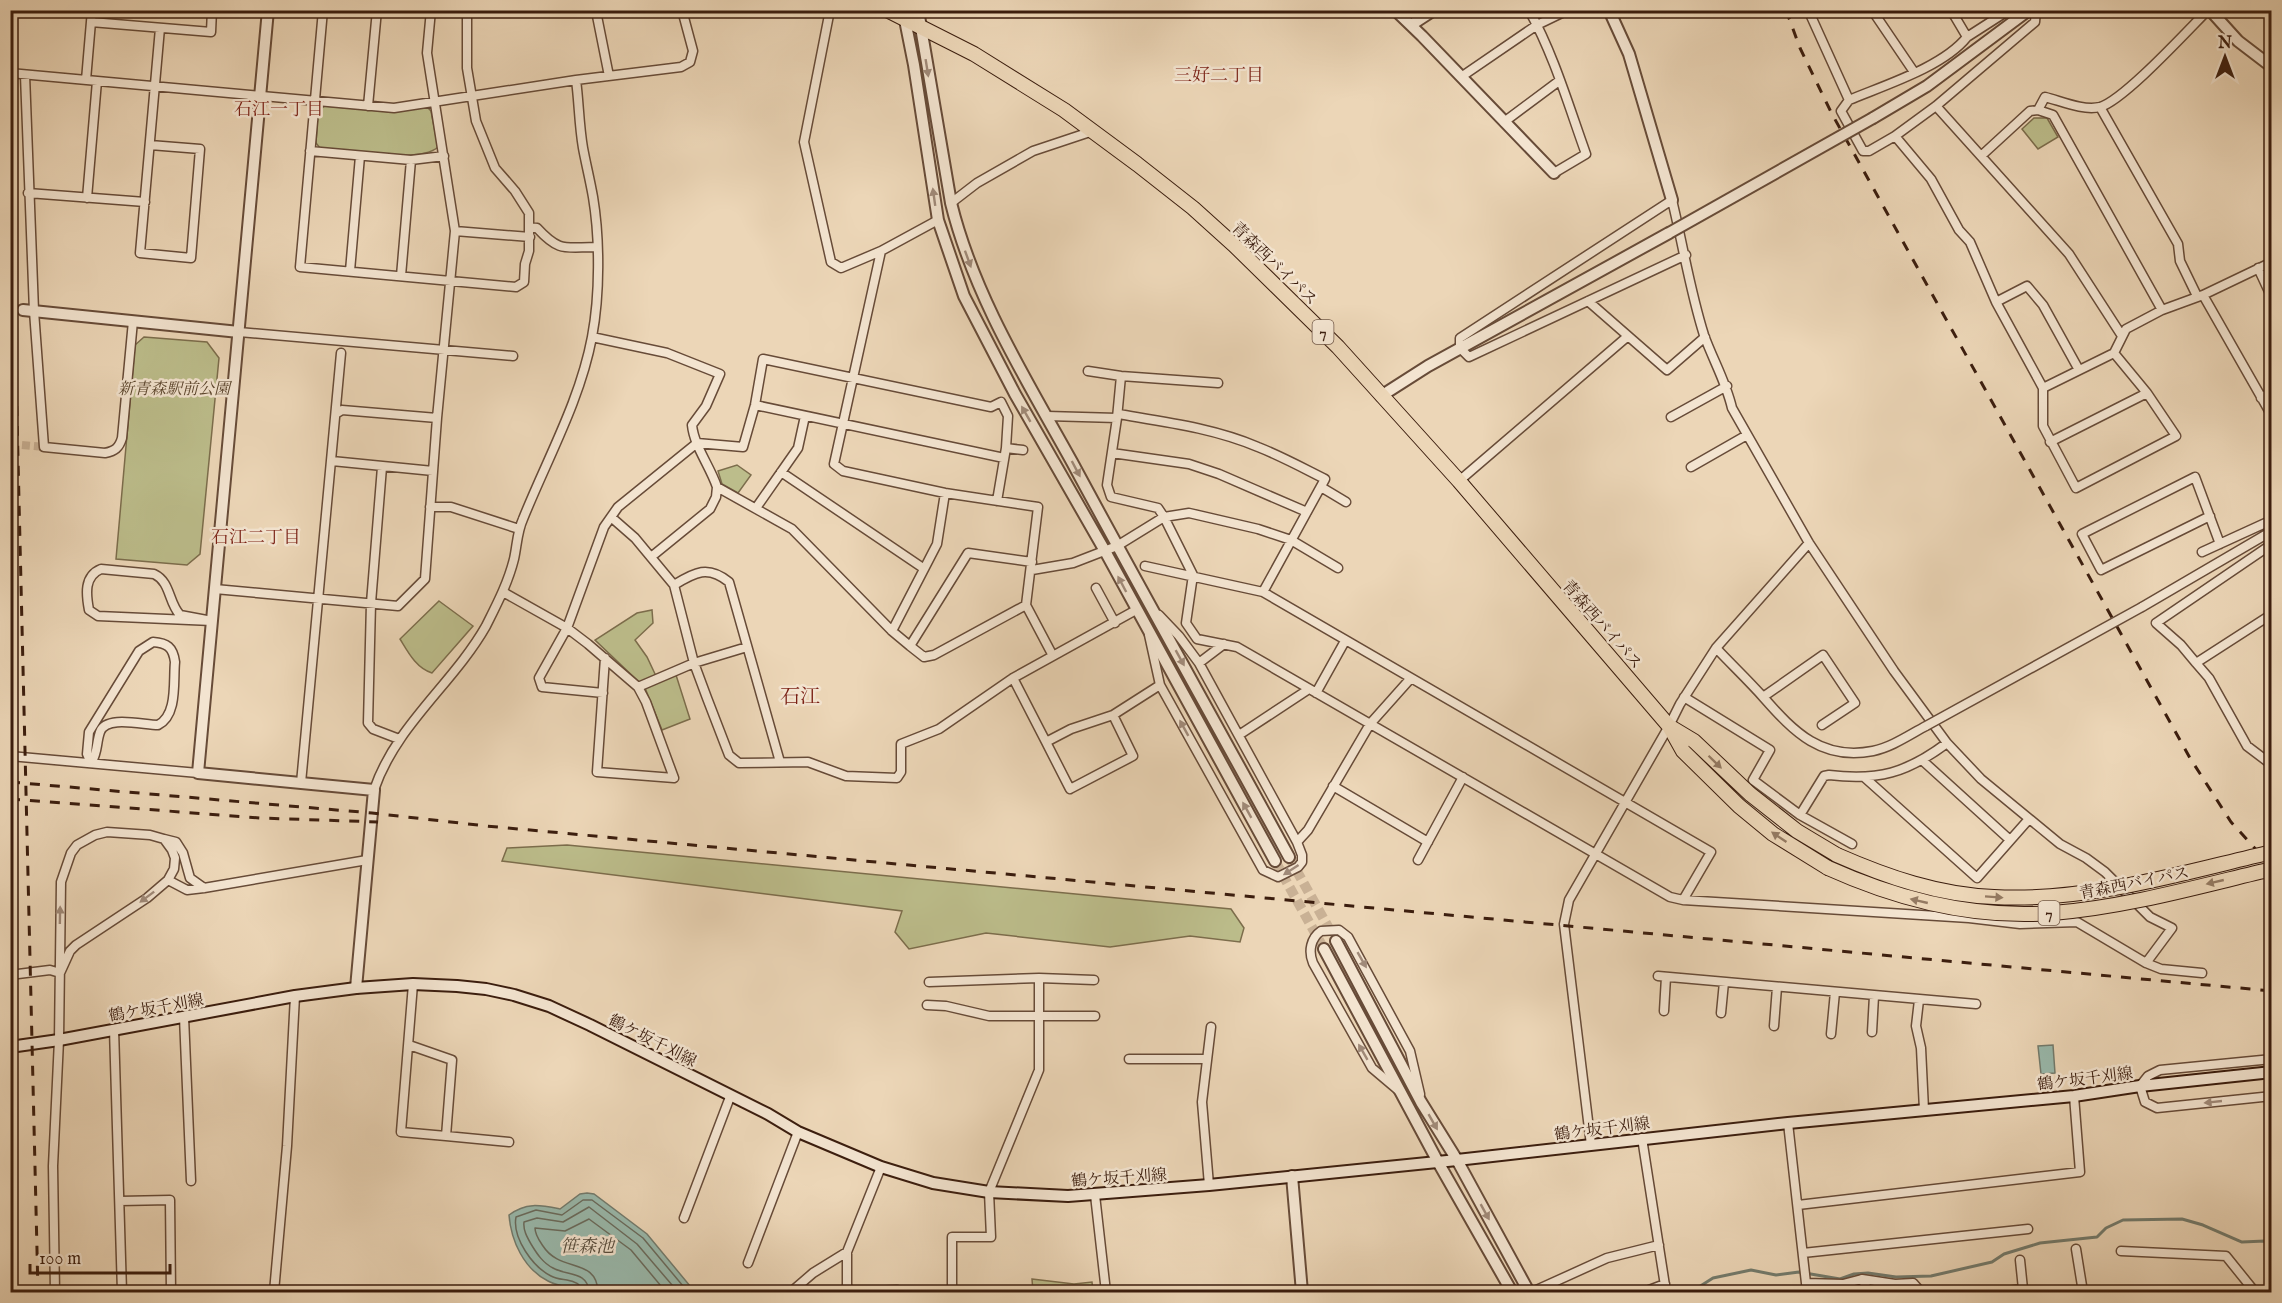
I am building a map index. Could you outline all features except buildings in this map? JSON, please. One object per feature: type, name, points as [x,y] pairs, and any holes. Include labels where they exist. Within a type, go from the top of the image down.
[{"type":"highway","name":"青森西バイパス","points":[[887,10],[904,15],[920,27],[974,54],[1094,130],[1192,208],[1245,255],[1338,347],[1459,481],[1669,726],[1683,751],[1739,806],[1773,834],[1828,868],[1867,885],[1913,900],[1959,909],[2001,913],[2052,913],[2101,907],[2271,869]]},
{"type":"highway","name":"青森西バイパス","points":[[1669,726],[1694,741],[1750,794],[1797,831],[1837,855],[1873,871],[1912,884],[1992,897],[2033,898],[2077,894],[2123,886],[2271,852]]},
{"type":"street","points":[[86,80],[92,10]]},
{"type":"street","points":[[91,21],[211,32],[212,10]]},
{"type":"street","points":[[198,773],[268,10]]},
{"type":"street","points":[[323,10],[300,267],[516,286],[524,282],[530,237],[529,213],[524,203],[495,168],[476,121],[467,68],[467,10]]},
{"type":"street","points":[[368,106],[377,10]]},
{"type":"street","points":[[215,589],[398,606],[425,579],[437,418],[455,231],[427,53],[431,10]]},
{"type":"street","points":[[10,73],[394,108],[576,80],[681,67],[690,62],[693,51],[682,10]]},
{"type":"street","points":[[830,10],[804,142],[831,262],[841,268],[881,251],[938,220]]},
{"type":"street","points":[[918,10],[951,203],[976,283],[1117,546],[1289,856]]},
{"type":"street","points":[[1395,10],[1554,173],[1586,154],[1537,25],[1529,10]]},
{"type":"street","points":[[1411,25],[1434,10]]},
{"type":"street","points":[[1461,77],[1537,25],[1568,10]]},
{"type":"street","points":[[1609,10],[1629,54],[1672,200],[1686,255],[1692,294],[1705,337],[1727,386],[1732,408],[1747,435],[1809,543],[1894,671],[1947,743],[1981,779],[2029,819],[2060,844],[2086,858],[2105,872],[2150,917],[2172,928],[2146,963]]},
{"type":"street","points":[[1872,10],[1914,72]]},
{"type":"street","points":[[1951,10],[1967,37]]},
{"type":"street","points":[[2009,10],[1967,37],[1940,59],[1849,100],[1841,111],[1863,151],[1869,151],[1894,136],[1936,106],[2035,22],[2036,10]]},
{"type":"street","points":[[1381,396],[1428,366],[1669,233],[1927,86],[2029,10]]},
{"type":"street","points":[[2038,110],[2045,97],[2090,108],[2100,107],[2119,98],[2209,10],[2238,41],[2271,67]]},
{"type":"street","points":[[596,11],[609,76]]},
{"type":"street","points":[[1810,14],[1849,100]]},
{"type":"street","points":[[904,15],[938,220],[964,296],[1015,394],[1105,551],[1275,861]]},
{"type":"street","points":[[150,145],[200,149],[191,258],[140,253],[160,28]]},
{"type":"street","points":[[25,75],[28,310],[44,447],[105,453],[114,452],[120,446],[133,321]]},
{"type":"street","points":[[356,988],[374,790],[380,770],[399,739],[460,664],[484,628],[503,592],[514,559],[519,529],[567,418],[592,337],[596,299],[597,247],[593,198],[583,147],[576,80]]},
{"type":"street","points":[[87,198],[97,81]]},
{"type":"street","points":[[1504,122],[1559,81]]},
{"type":"street","points":[[1936,106],[2069,254],[2122,336]]},
{"type":"street","points":[[2100,107],[2178,244],[2180,261],[2271,416]]},
{"type":"street","points":[[1981,156],[2030,111],[2038,110],[2054,115],[2162,310]]},
{"type":"street","points":[[951,203],[976,183],[1032,152],[1094,130]]},
{"type":"street","points":[[1894,136],[1931,179],[1959,230],[1970,242],[1996,302],[2043,388],[2043,426],[2076,488],[2176,436],[2147,393],[2114,353]]},
{"type":"street","points":[[310,152],[411,160],[444,156]]},
{"type":"street","points":[[350,271],[360,156]]},
{"type":"street","points":[[400,276],[411,160]]},
{"type":"street","points":[[28,193],[145,202]]},
{"type":"street","points":[[1672,200],[1460,338],[1460,348],[1468,357],[1686,255]]},
{"type":"street","points":[[530,227],[537,228],[552,244],[564,247],[597,247]]},
{"type":"street","points":[[455,231],[530,237]]},
{"type":"street","points":[[881,251],[855,378],[834,464],[843,471],[945,493],[1038,507],[1026,605],[1053,656]]},
{"type":"street","points":[[2043,388],[2114,353],[2126,329],[2162,310],[2271,262]]},
{"type":"street","points":[[2258,268],[2271,298]]},
{"type":"street","points":[[1996,302],[2027,286],[2043,305],[2079,370]]},
{"type":"street","points":[[1588,301],[1667,370],[1705,337]]},
{"type":"street","points":[[28,310],[238,332],[513,356]]},
{"type":"street","points":[[1459,481],[1628,336]]},
{"type":"street","points":[[592,337],[667,352],[720,374],[706,406],[692,425],[693,435],[717,487],[716,497],[710,509],[651,557]]},
{"type":"street","points":[[301,783],[320,599],[341,353]]},
{"type":"street","points":[[603,693],[542,687],[539,678],[567,628],[604,526],[618,507],[697,443],[743,447],[755,405],[763,359],[991,407],[1015,394]]},
{"type":"street","points":[[1088,371],[1121,376],[1218,383]]},
{"type":"street","points":[[1121,376],[1118,416],[1107,485],[1111,497],[1158,508],[1164,517],[1193,575],[1186,623],[1197,639],[1237,647],[1670,897],[1683,900],[1969,918],[2020,924],[2077,922],[2146,963],[2161,969],[2202,973]]},
{"type":"street","points":[[1671,417],[1727,386]]},
{"type":"street","points":[[2261,398],[2271,391]]},
{"type":"street","points":[[2050,442],[2147,393]]},
{"type":"street","points":[[997,501],[1006,448],[1008,416],[1001,402]]},
{"type":"street","points":[[755,405],[1004,458]]},
{"type":"street","points":[[337,412],[342,410],[437,418]]},
{"type":"street","points":[[756,508],[798,448],[805,416]]},
{"type":"street","points":[[1047,416],[1118,416],[1203,429],[1248,443],[1325,479],[1263,592]]},
{"type":"street","points":[[1691,467],[1747,435]]},
{"type":"street","points":[[1006,448],[1023,450]]},
{"type":"street","points":[[1112,453],[1166,460],[1209,470],[1307,512]]},
{"type":"street","points":[[332,461],[433,471]]},
{"type":"street","points":[[382,467],[370,603],[368,723],[373,729],[399,739]]},
{"type":"street","points":[[781,472],[923,568]]},
{"type":"street","points":[[2210,516],[2100,570],[2082,534],[2196,477],[2210,516],[2220,544]]},
{"type":"street","points":[[717,487],[792,529],[892,631],[924,657],[934,654],[1026,605]]},
{"type":"street","points":[[1321,487],[1346,502]]},
{"type":"street","points":[[892,631],[937,544],[945,493]]},
{"type":"street","points":[[430,507],[451,507],[519,529]]},
{"type":"street","points":[[910,646],[968,553],[1032,566],[1073,563],[1117,546],[1164,517],[1189,513],[1258,529],[1291,540],[1338,567]]},
{"type":"street","points":[[611,517],[635,538],[675,585],[694,663],[729,754],[739,763],[808,762],[846,776],[897,778],[901,772],[901,744],[939,729],[1013,678],[1136,610]]},
{"type":"street","points":[[2202,552],[2271,520]]},
{"type":"street","points":[[1716,648],[1782,720],[1799,735],[1815,745],[1839,752],[1872,751],[1893,744],[2142,607],[2271,531]]},
{"type":"street","points":[[1591,1145],[1564,924],[1569,900],[1684,697],[1716,648],[1809,543]]},
{"type":"street","points":[[2271,544],[2156,623],[2209,678],[2247,746],[2271,765]]},
{"type":"street","points":[[1145,566],[1263,592],[1711,852],[1683,900]]},
{"type":"street","points":[[101,569],[154,574],[164,580],[173,606],[180,615],[212,621],[98,616],[89,610],[87,600],[89,579],[94,572],[101,569]]},
{"type":"street","points":[[675,585],[696,572],[710,572],[729,582],[780,762]]},
{"type":"street","points":[[1096,588],[1115,623]]},
{"type":"street","points":[[503,592],[567,628],[605,658],[638,687],[646,702],[674,778],[597,772],[605,658]]},
{"type":"street","points":[[1148,630],[1160,685],[1263,870],[1278,877],[1298,867],[1302,862],[1302,855],[1298,842],[1239,735],[1198,663],[1179,636],[1153,608]]},
{"type":"street","points":[[2196,663],[2271,614]]},
{"type":"street","points":[[1239,735],[1312,691],[1345,641]]},
{"type":"street","points":[[153,642],[164,643],[170,647],[175,662],[168,717],[158,725],[114,722],[106,724],[101,730],[96,755],[91,763],[87,754],[89,732],[140,651],[153,642]]},
{"type":"street","points":[[1198,663],[1224,644]]},
{"type":"street","points":[[638,687],[694,663],[747,647]]},
{"type":"street","points":[[1763,698],[1824,655],[1855,703],[1822,725]]},
{"type":"street","points":[[1013,678],[1070,789],[1133,756],[1113,715]]},
{"type":"street","points":[[1298,842],[1308,830],[1370,724],[1411,678]]},
{"type":"street","points":[[1046,742],[1071,729],[1113,715],[1160,685]]},
{"type":"street","points":[[1684,697],[1770,750],[1753,780],[1800,815],[1852,844]]},
{"type":"street","points":[[1800,815],[1824,776],[1864,777],[1893,772],[1923,761],[1947,743]]},
{"type":"street","points":[[10,756],[374,790]]},
{"type":"street","points":[[1923,761],[2010,840]]},
{"type":"street","points":[[1418,860],[1463,777]]},
{"type":"street","points":[[1864,777],[1977,878],[2029,819]]},
{"type":"street","points":[[1333,786],[1428,842]]},
{"type":"street","points":[[55,1293],[53,1166],[59,1040],[61,882],[66,864],[77,845],[95,835],[107,832],[150,836],[176,842],[183,853],[190,878],[204,888]]},
{"type":"street","points":[[60,973],[70,951],[76,945],[147,898],[168,880],[174,870],[175,858],[164,839]]},
{"type":"street","points":[[168,880],[187,890],[367,860]]},
{"type":"street","points":[[1403,1094],[1372,1068],[1313,963],[1310,952],[1312,942],[1321,931],[1334,929],[1344,932],[1353,945],[1410,1051],[1421,1102]]},
{"type":"street","points":[[1336,941],[1421,1102],[1457,1161],[1530,1293],[1607,1258],[1659,1245]]},
{"type":"street","points":[[1324,949],[1438,1162],[1512,1293]]},
{"type":"street","points":[[10,975],[50,970],[60,973]]},
{"type":"street","points":[[1664,1011],[1662,977],[1976,1004]]},
{"type":"street","points":[[952,1293],[952,1237],[991,1237],[989,1192],[1039,1070],[1039,978]]},
{"type":"street","points":[[928,982],[1039,978],[1094,980]]},
{"type":"street","points":[[1721,1013],[1724,982]]},
{"type":"street","points":[[413,984],[401,1132],[509,1142]]},
{"type":"street","name":"鶴ケ坂千刈線","points":[[10,1047],[295,996],[356,988],[413,984],[486,989],[549,1006],[768,1114],[798,1132],[881,1167],[933,1183],[989,1192],[1068,1196],[1457,1161],[1642,1138],[2074,1096],[2140,1086],[2271,1072]]},
{"type":"street","points":[[1774,1026],[1777,987]]},
{"type":"street","points":[[1831,1034],[1835,992]]},
{"type":"street","points":[[274,1293],[287,1146],[295,996]]},
{"type":"street","points":[[1872,1032],[1874,996]]},
{"type":"street","points":[[1918,1000],[1916,1026],[1921,1048],[1924,1110]]},
{"type":"street","points":[[927,1005],[946,1006],[988,1016],[1095,1016]]},
{"type":"street","points":[[184,1017],[191,1181]]},
{"type":"street","points":[[1209,1185],[1202,1102],[1211,1027]]},
{"type":"street","points":[[114,1029],[122,1293]]},
{"type":"street","points":[[409,1045],[452,1060],[446,1136]]},
{"type":"street","points":[[1129,1059],[1207,1059]]},
{"type":"street","points":[[2271,1059],[2160,1070],[2148,1076],[2140,1086],[2145,1102],[2157,1108],[2271,1096]]},
{"type":"street","points":[[1798,1204],[2080,1172],[2074,1096]]},
{"type":"street","points":[[684,1218],[730,1097]]},
{"type":"street","points":[[1788,1123],[1807,1293]]},
{"type":"street","points":[[748,1263],[798,1132]]},
{"type":"street","points":[[1642,1138],[1665,1288],[1644,1293]]},
{"type":"street","points":[[881,1167],[847,1252],[847,1287],[853,1292],[897,1290],[897,1293]]},
{"type":"street","points":[[1292,1176],[1302,1293]]},
{"type":"street","points":[[1095,1195],[1106,1293]]},
{"type":"street","points":[[120,1201],[170,1200],[171,1293]]},
{"type":"street","points":[[1803,1253],[2028,1229]]},
{"type":"street","points":[[2076,1249],[2083,1293]]},
{"type":"street","points":[[2121,1251],[2226,1256],[2255,1293]]},
{"type":"street","points":[[791,1293],[813,1273],[847,1252]]},
{"type":"street","points":[[1998,1293],[2023,1291],[2020,1260]]},
{"type":"street","points":[[1806,1276],[1843,1284],[1862,1279],[1895,1284],[1913,1283],[1921,1293]]},
{"type":"street","points":[[1862,1279],[1869,1293]]},
{"type":"green space","points":[[325,106],[392,112],[427,107],[431,111],[438,147],[416,155],[320,148],[316,143],[318,111]]},
{"type":"green space","points":[[2034,118],[2047,118],[2058,137],[2038,149],[2022,129]]},
{"type":"green space","name":"新青森駅前公園","points":[[144,337],[207,342],[219,358],[200,554],[187,565],[116,559],[135,345]]},
{"type":"green space","points":[[737,465],[751,475],[738,493],[722,484],[718,471]]},
{"type":"green space","points":[[439,601],[473,626],[432,673],[417,663],[400,639]]},
{"type":"green space","points":[[652,610],[653,623],[635,640],[656,676],[640,683],[595,640],[637,613]]},
{"type":"green space","points":[[676,675],[690,719],[662,730],[645,688]]},
{"type":"green space","points":[[567,845],[1231,909],[1244,928],[1240,942],[1190,936],[1110,947],[986,933],[909,949],[895,932],[902,911],[502,861],[507,848]]},
{"type":"green space","points":[[1032,1279],[1074,1284],[1092,1282],[1093,1292],[1033,1292]]},
{"type":"water","points":[[2053,1045],[2055,1073],[2041,1074],[2038,1046]]},
{"type":"water","name":"笹森池","points":[[580,1194],[594,1194],[647,1234],[695,1292],[578,1292],[552,1283],[532,1269],[516,1244],[509,1215],[527,1206],[560,1209]]},
{"type":"waterway","points":[[1691,1292],[1713,1278],[1751,1270],[1776,1275],[1799,1272],[1840,1279],[1854,1274],[1868,1273],[1896,1277],[1931,1276],[1992,1262],[2004,1254],[2040,1243],[2097,1237],[2106,1228],[2123,1220],[2182,1219],[2203,1225],[2242,1242],[2265,1241],[2271,1245]]},
{"type":"tunnel","points":[[10,309],[23,310]]},
{"type":"tunnel","points":[[10,444],[44,447]]},
{"type":"tunnel","points":[[1289,857],[1336,941]]},
{"type":"tunnel","points":[[1275,861],[1324,949]]},
{"type":"railway","points":[[1786,10],[1800,48],[1832,114],[2190,758],[2231,822],[2272,867]]},
{"type":"railway","points":[[10,126],[38,1292]]},
{"type":"railway","points":[[10,782],[372,813],[486,826],[2272,991]]},
{"type":"railway","points":[[10,799],[260,818],[378,822]]},
{"type":"district","name":"三好二丁目","points":[[1219,75]]},
{"type":"district","name":"石江一丁目","points":[[279,109]]},
{"type":"district","name":"石江二丁目","points":[[256,537]]},
{"type":"district","name":"石江","points":[[800,696]]}]
